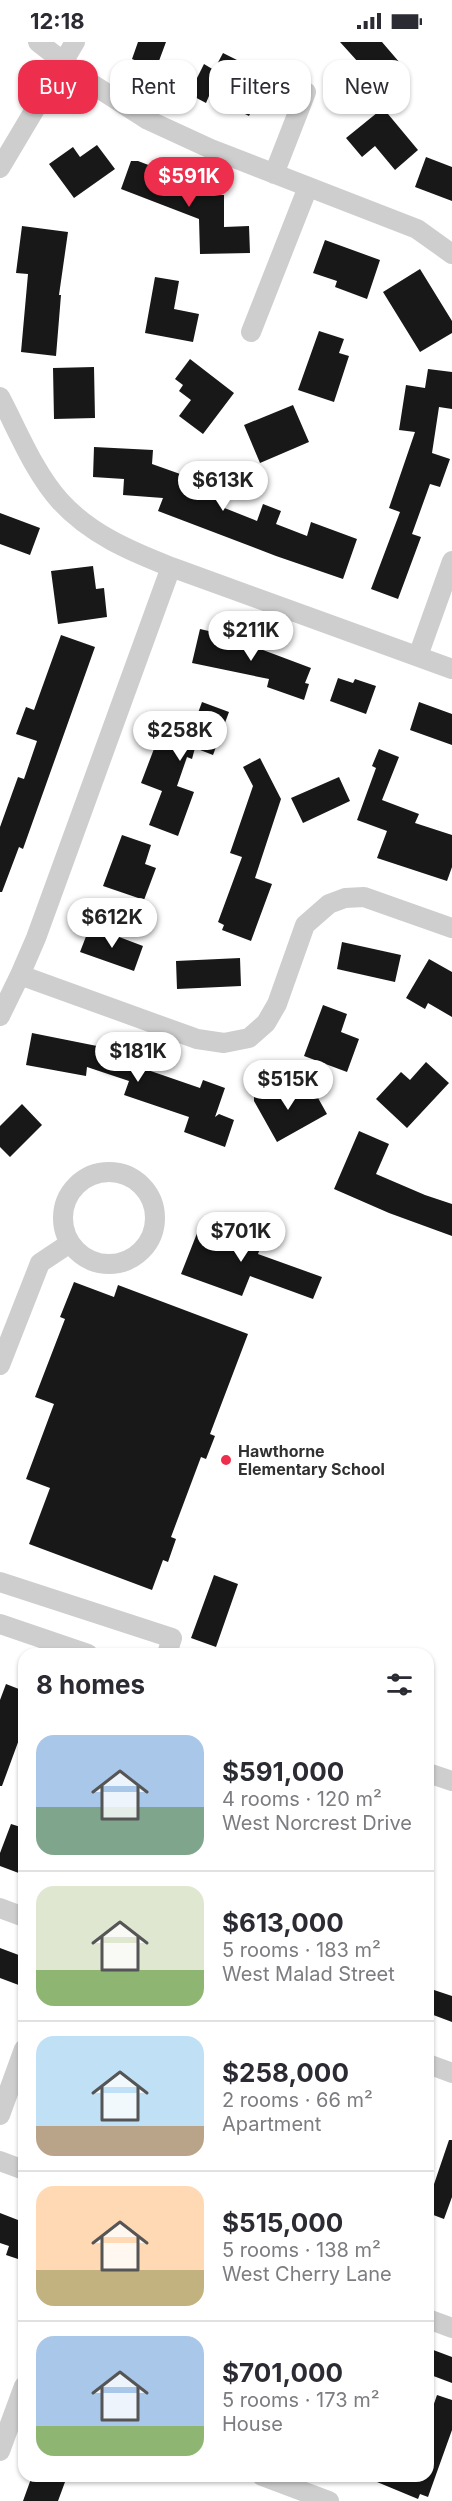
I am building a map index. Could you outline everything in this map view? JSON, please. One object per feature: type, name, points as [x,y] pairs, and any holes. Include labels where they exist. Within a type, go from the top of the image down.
[{"type":"street","points":[[38,42],[62,60]]},
{"type":"street","points":[[64,60],[75,42]]},
{"type":"street","points":[[98,88],[148,120],[211,149],[417,229],[452,254]]},
{"type":"street","points":[[0,168],[32,114]]},
{"type":"street","points":[[274,174],[297,114]]},
{"type":"street","points":[[251,333],[308,187]]},
{"type":"street","points":[[0,397],[45,481],[60,501],[79,519],[105,537],[132,552],[171,567],[452,669]]},
{"type":"street","points":[[418,656],[452,561]]},
{"type":"street","points":[[0,1016],[36,938],[171,567]]},
{"type":"street","points":[[20,975],[197,1039],[224,1043],[249,1038],[266,1023],[277,1004],[305,925],[329,904],[345,898],[364,897],[452,928]]},
{"type":"street","points":[[104,1172],[119,1173],[133,1179],[145,1189],[153,1203],[154,1225],[146,1245],[136,1256],[115,1263],[93,1261],[80,1254],[70,1243],[64,1229],[63,1213],[67,1198],[76,1186],[88,1177],[104,1172]]},
{"type":"street","points":[[0,1365],[40,1263],[70,1243]]},
{"type":"street","points":[[0,1582],[172,1638],[169,1648]]},
{"type":"street","points":[[0,1624],[70,1648]]},
{"type":"street","points":[[434,1775],[452,1781]]},
{"type":"street","points":[[0,1908],[18,1915]]},
{"type":"street","points":[[0,2115],[18,2066]]},
{"type":"street","points":[[434,2066],[452,2073]]},
{"type":"street","points":[[0,2161],[18,2168]]},
{"type":"street","points":[[434,2321],[452,2328]]},
{"type":"street","points":[[0,2451],[18,2402]]},
{"type":"street","points":[[278,2482],[329,2501]]},
{"type":"building","points":[[138,42],[166,42],[159,60],[132,59]]},
{"type":"building","points":[[340,42],[382,42],[397,60],[356,60]]},
{"type":"building","points":[[223,53],[237,60],[219,60]]},
{"type":"building","points":[[204,64],[209,67],[209,96],[206,103],[197,98],[197,78]]},
{"type":"building","points":[[376,114],[388,114],[418,150],[395,170],[375,146],[362,157],[346,138]]},
{"type":"building","points":[[97,145],[115,169],[74,198],[49,164],[73,147],[80,157]]},
{"type":"building","points":[[426,157],[452,167],[452,201],[415,187]]},
{"type":"building","points":[[131,161],[138,161],[193,182],[188,195],[224,195],[224,227],[249,226],[250,253],[200,254],[199,219],[121,189]]},
{"type":"building","points":[[22,226],[68,232],[59,295],[61,295],[56,356],[21,352],[28,274],[16,273]]},
{"type":"building","points":[[325,240],[380,260],[367,299],[335,287],[337,281],[313,273]]},
{"type":"building","points":[[420,269],[452,321],[452,333],[420,352],[383,292]]},
{"type":"building","points":[[155,277],[179,281],[174,309],[199,314],[193,342],[145,333]]},
{"type":"building","points":[[319,331],[344,339],[339,353],[349,356],[334,402],[298,390]]},
{"type":"building","points":[[190,359],[234,393],[203,434],[179,416],[191,400],[179,391],[183,385],[175,379]]},
{"type":"building","points":[[94,367],[95,418],[54,419],[53,368]]},
{"type":"building","points":[[428,369],[452,372],[452,409],[439,407],[432,453],[450,459],[440,487],[430,484],[412,534],[421,537],[398,599],[371,589],[400,512],[389,508],[415,432],[399,430],[406,385],[425,388]]},
{"type":"building","points":[[293,405],[309,442],[260,463],[244,425]]},
{"type":"building","points":[[94,447],[153,450],[152,464],[228,491],[222,507],[257,521],[263,504],[281,511],[276,524],[307,536],[311,522],[357,539],[343,579],[158,511],[163,498],[123,495],[124,479],[93,477]]},
{"type":"building","points":[[0,513],[40,528],[30,555],[0,544]]},
{"type":"building","points":[[93,566],[96,589],[104,588],[107,617],[58,624],[51,571]]},
{"type":"building","points":[[200,629],[265,644],[263,650],[311,668],[305,683],[309,684],[304,700],[267,687],[269,679],[192,663]]},
{"type":"building","points":[[61,635],[95,647],[23,849],[19,847],[2,892],[0,892],[0,827],[18,777],[24,779],[37,741],[16,734],[26,707],[34,710]]},
{"type":"building","points":[[338,678],[353,683],[355,679],[376,686],[366,714],[330,701]]},
{"type":"building","points":[[202,702],[229,712],[213,755],[195,748],[192,759],[187,757],[177,786],[194,792],[178,836],[149,825],[162,791],[141,783],[168,712],[195,721]]},
{"type":"building","points":[[419,702],[452,714],[452,745],[410,730]]},
{"type":"building","points":[[379,749],[399,757],[382,800],[419,814],[415,823],[452,835],[452,867],[447,881],[377,858],[387,831],[357,820],[376,768],[372,766]]},
{"type":"building","points":[[260,758],[281,799],[255,878],[272,884],[251,941],[222,930],[224,925],[218,922],[242,857],[230,853],[253,786],[243,767]]},
{"type":"building","points":[[339,777],[350,801],[303,823],[291,798]]},
{"type":"building","points":[[122,835],[151,845],[145,864],[156,868],[144,900],[103,886]]},
{"type":"building","points":[[90,926],[143,946],[134,971],[80,952]]},
{"type":"building","points":[[342,942],[401,955],[395,982],[337,969]]},
{"type":"building","points":[[240,958],[241,986],[177,989],[176,961]]},
{"type":"building","points":[[429,959],[452,972],[452,1017],[428,1003],[425,1009],[406,998]]},
{"type":"building","points":[[323,1005],[347,1014],[341,1032],[359,1039],[347,1072],[304,1056]]},
{"type":"building","points":[[32,1033],[112,1049],[141,1059],[139,1067],[200,1088],[203,1080],[225,1088],[215,1117],[219,1114],[234,1120],[225,1147],[184,1132],[189,1117],[124,1095],[129,1081],[87,1067],[86,1076],[26,1065]]},
{"type":"building","points":[[426,1062],[449,1083],[407,1128],[376,1099],[401,1072],[410,1080]]},
{"type":"building","points":[[274,1084],[285,1104],[313,1089],[327,1114],[277,1142],[254,1101],[254,1095]]},
{"type":"building","points":[[22,1104],[42,1125],[10,1157],[0,1147],[0,1126]]},
{"type":"building","points":[[359,1131],[389,1144],[376,1174],[452,1204],[452,1236],[389,1213],[334,1189]]},
{"type":"building","points":[[203,1218],[263,1240],[258,1254],[322,1277],[313,1299],[250,1276],[242,1296],[181,1274]]},
{"type":"building","points":[[74,1282],[114,1297],[118,1285],[248,1334],[210,1434],[215,1436],[206,1459],[201,1457],[171,1537],[176,1539],[168,1562],[163,1560],[152,1590],[29,1544],[50,1488],[26,1479],[54,1404],[35,1397],[65,1319],[60,1317]]},
{"type":"building","points":[[214,1575],[238,1584],[216,1647],[191,1638]]},
{"type":"building","points":[[6,1684],[18,1689],[18,1742],[2,1786],[0,1786],[0,1700]]},
{"type":"building","points":[[11,1824],[18,1826],[18,1873],[0,1866],[0,1853]]},
{"type":"building","points":[[0,1948],[18,1955],[18,1985],[0,1978]]},
{"type":"building","points":[[434,1990],[452,1996],[452,2022],[434,2015]]},
{"type":"building","points":[[449,2140],[452,2140],[452,2197],[444,2219],[434,2215],[434,2184]]},
{"type":"building","points":[[0,2213],[18,2220],[18,2259],[6,2255],[9,2246],[0,2243]]},
{"type":"building","points":[[434,2350],[452,2357],[452,2383],[434,2376]]},
{"type":"building","points":[[437,2395],[452,2400],[452,2430],[434,2480],[434,2404]]},
{"type":"building","points":[[30,2482],[65,2482],[58,2501],[23,2501]]},
{"type":"building","points":[[377,2482],[433,2482],[428,2497],[420,2494],[418,2499]]},
{"type":"place","name":"Hawthorne Elementary School","points":[[226,1460]]}]
